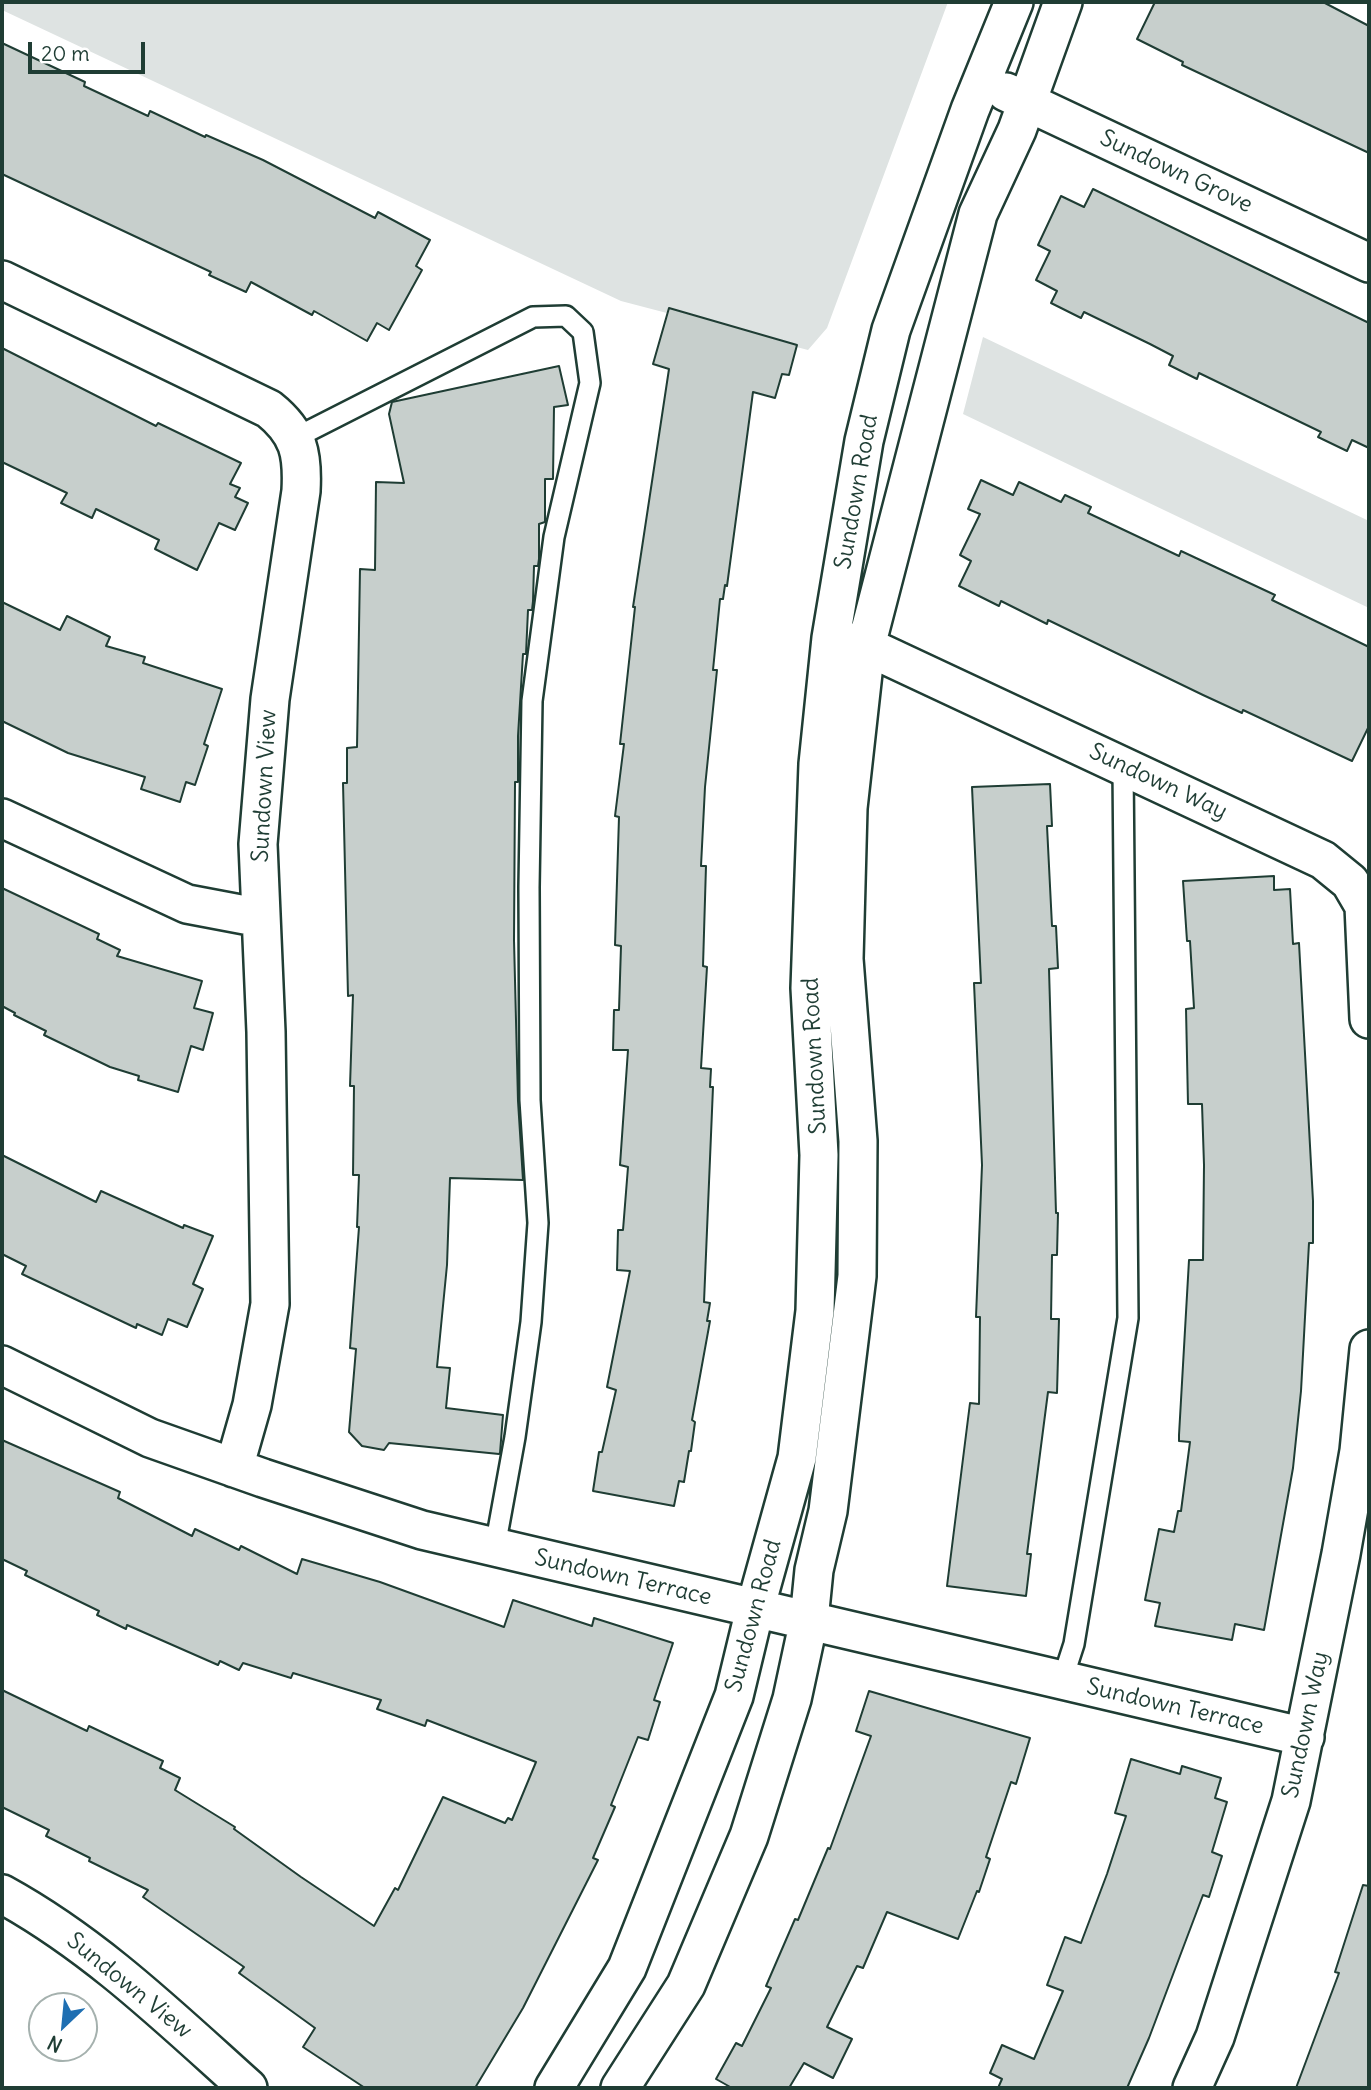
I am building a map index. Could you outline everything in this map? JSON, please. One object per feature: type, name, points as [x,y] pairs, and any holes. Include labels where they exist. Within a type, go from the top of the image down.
[{"type":"street","name":"Sundown Road","points":[[620,2088],[687,1985],[749,1836],[792,1699],[809,1620],[814,1570],[828,1511],[857,1276],[858,1140],[844,959],[848,642],[864,441],[891,330],[1014,2]]},
{"type":"street","name":"Sundown Road","points":[[554,2088],[627,1968],[734,1696],[797,1458],[815,1311],[819,1155],[810,988],[818,764],[848,642],[978,214],[1028,102],[1063,2]]},
{"type":"street","name":"Sundown Grove","points":[[982,82],[1369,263]]},
{"type":"street","points":[[2,280],[269,409],[288,427],[295,438]]},
{"type":"street","name":"Sundown View","points":[[234,1468],[252,1405],[270,1304],[267,1060],[258,844],[270,699],[301,491],[302,464],[295,438]]},
{"type":"street","name":"Sundown Way","points":[[848,642],[1124,766],[1323,860],[1350,882],[1364,906],[1369,1019]]},
{"type":"street","points":[[2,818],[187,904],[261,918]]},
{"type":"street","name":"Sundown Way","points":[[1192,2088],[1215,2037],[1290,1801],[1342,1554],[1357,1464],[1369,1349]]},
{"type":"street","name":"Sundown Terrace","points":[[2,1365],[150,1438],[422,1530],[1305,1737]]},
{"type":"street","name":"Sundown View","points":[[2,1894],[82,1944],[122,1975],[248,2088]]},
{"type":"lane","points":[[295,438],[533,317],[566,316],[583,332],[590,383],[554,537],[532,701],[530,1100],[538,1223],[531,1322],[515,1437],[495,1547]]},
{"type":"lane","points":[[1062,1681],[1074,1644],[1128,1318],[1124,766]]},
{"type":"shaded area","points":[[2,2],[948,2],[827,328],[808,350],[621,301],[2,10]]},
{"type":"shaded area","points":[[983,337],[1369,521],[1369,608],[963,414]]},
{"type":"building","points":[[1155,2],[1323,2],[1369,26],[1369,153],[1182,65],[1183,62],[1137,39]]},
{"type":"building","points":[[2,43],[85,82],[84,86],[148,116],[150,111],[263,160],[375,218],[378,212],[430,240],[416,266],[422,270],[389,330],[377,323],[367,341],[314,311],[312,315],[251,282],[246,292],[209,275],[211,272],[2,174]]},
{"type":"building","points":[[1093,189],[1369,323],[1369,448],[1352,440],[1347,451],[1318,437],[1321,432],[1199,373],[1197,379],[1169,365],[1173,356],[1150,344],[1084,312],[1081,318],[1051,303],[1057,291],[1036,280],[1050,251],[1038,245],[1061,196],[1084,207]]},
{"type":"building","points":[[669,308],[797,345],[789,375],[782,374],[775,398],[753,392],[727,586],[725,585],[723,599],[720,599],[701,866],[706,866],[703,966],[707,967],[701,1068],[711,1069],[710,1087],[713,1087],[704,1302],[710,1303],[707,1321],[710,1321],[692,1420],[695,1422],[691,1451],[684,1482],[679,1481],[674,1506],[593,1491],[599,1452],[602,1452],[616,1390],[607,1387],[630,1271],[617,1270],[618,1230],[623,1230],[628,1167],[620,1165],[628,1050],[613,1050],[614,1010],[619,1010],[621,946],[615,945],[619,817],[615,816],[624,744],[620,744],[633,607],[669,369],[653,364]]},
{"type":"building","points":[[2,348],[156,426],[158,423],[241,463],[230,484],[240,488],[235,497],[248,503],[235,530],[219,523],[197,570],[155,549],[159,540],[96,509],[92,518],[61,503],[67,493],[2,462]]},
{"type":"building","points":[[559,366],[568,405],[554,407],[553,479],[545,479],[545,522],[539,524],[539,559],[538,566],[534,566],[532,610],[528,610],[518,736],[518,782],[515,782],[514,940],[523,1180],[450,1178],[447,1265],[437,1367],[450,1368],[446,1408],[503,1415],[500,1453],[389,1443],[384,1450],[362,1446],[349,1432],[356,1349],[350,1348],[359,1227],[359,1175],[353,1175],[354,1086],[350,1086],[353,995],[348,996],[343,783],[347,783],[347,748],[357,747],[360,569],[375,570],[376,482],[404,483],[389,414],[392,402]]},
{"type":"building","points":[[981,480],[1013,495],[1019,482],[1061,502],[1065,495],[1091,507],[1088,513],[1179,556],[1181,551],[1275,595],[1272,600],[1369,647],[1369,726],[1352,761],[1243,710],[1242,713],[1203,695],[1048,620],[1047,624],[1001,601],[999,606],[959,586],[971,561],[960,555],[980,514],[968,509]]},
{"type":"building","points":[[2,602],[60,630],[67,616],[110,637],[106,646],[145,657],[143,663],[222,689],[204,744],[208,746],[195,785],[186,782],[180,802],[141,789],[145,777],[68,753],[2,721]]},
{"type":"building","points":[[1050,784],[1052,826],[1047,826],[1052,926],[1056,926],[1058,968],[1049,969],[1058,1213],[1057,1255],[1052,1255],[1051,1319],[1059,1319],[1057,1393],[1048,1392],[1027,1554],[1031,1554],[1026,1596],[947,1586],[970,1403],[979,1404],[980,1317],[976,1317],[982,1165],[974,983],[981,983],[972,787]]},
{"type":"building","points":[[1274,876],[1274,890],[1290,889],[1293,944],[1299,943],[1313,1243],[1309,1243],[1301,1391],[1293,1468],[1264,1630],[1235,1624],[1232,1640],[1155,1626],[1160,1603],[1145,1600],[1159,1529],[1174,1532],[1178,1511],[1181,1511],[1190,1442],[1179,1441],[1189,1260],[1203,1260],[1202,1104],[1188,1104],[1186,1009],[1194,1008],[1183,881]]},
{"type":"building","points":[[2,888],[99,934],[97,939],[120,950],[117,956],[202,981],[194,1008],[213,1013],[203,1050],[191,1046],[178,1092],[138,1080],[139,1076],[110,1067],[44,1035],[46,1031],[2,1006]]},
{"type":"building","points":[[2,1155],[96,1202],[101,1191],[183,1228],[184,1225],[213,1236],[193,1284],[203,1289],[187,1327],[168,1319],[162,1335],[137,1324],[136,1328],[22,1274],[26,1266],[2,1254]]},
{"type":"building","points":[[2,1440],[120,1492],[118,1498],[192,1536],[195,1529],[239,1550],[241,1546],[297,1574],[302,1559],[380,1582],[504,1627],[513,1600],[592,1626],[594,1618],[673,1643],[654,1700],[660,1702],[648,1740],[638,1737],[611,1805],[615,1807],[593,1858],[598,1860],[523,2008],[475,2088],[365,2088],[303,2047],[315,2028],[239,1973],[244,1967],[143,1897],[148,1890],[89,1861],[90,1858],[46,1836],[49,1830],[2,1807],[2,1690],[87,1731],[89,1726],[163,1761],[160,1768],[180,1778],[175,1790],[235,1827],[234,1829],[301,1877],[374,1926],[395,1888],[398,1890],[443,1797],[505,1823],[508,1818],[512,1820],[536,1762],[427,1720],[425,1726],[377,1709],[381,1700],[293,1673],[291,1678],[243,1663],[239,1670],[220,1661],[218,1665],[127,1625],[126,1629],[97,1615],[99,1611],[25,1575],[27,1571],[2,1559]]},
{"type":"building","points":[[869,1691],[1030,1738],[1016,1784],[1011,1782],[986,1857],[990,1859],[979,1892],[977,1891],[958,1939],[887,1912],[863,1968],[857,1966],[827,2027],[852,2039],[833,2078],[804,2063],[789,2088],[732,2088],[716,2079],[736,2043],[742,2046],[771,1988],[766,1986],[795,1919],[798,1920],[828,1848],[830,1849],[871,1736],[856,1731]]},
{"type":"building","points":[[1131,1759],[1180,1774],[1182,1766],[1221,1778],[1215,1798],[1227,1802],[1212,1852],[1222,1856],[1209,1897],[1203,1895],[1149,2038],[1127,2088],[998,2088],[1002,2079],[990,2073],[1002,2045],[1034,2059],[1063,1991],[1047,1985],[1065,1937],[1081,1943],[1107,1874],[1126,1816],[1115,1813]]},
{"type":"building","points":[[1363,1885],[1369,1886],[1369,2088],[1296,2088],[1339,1973],[1335,1972]]}]
